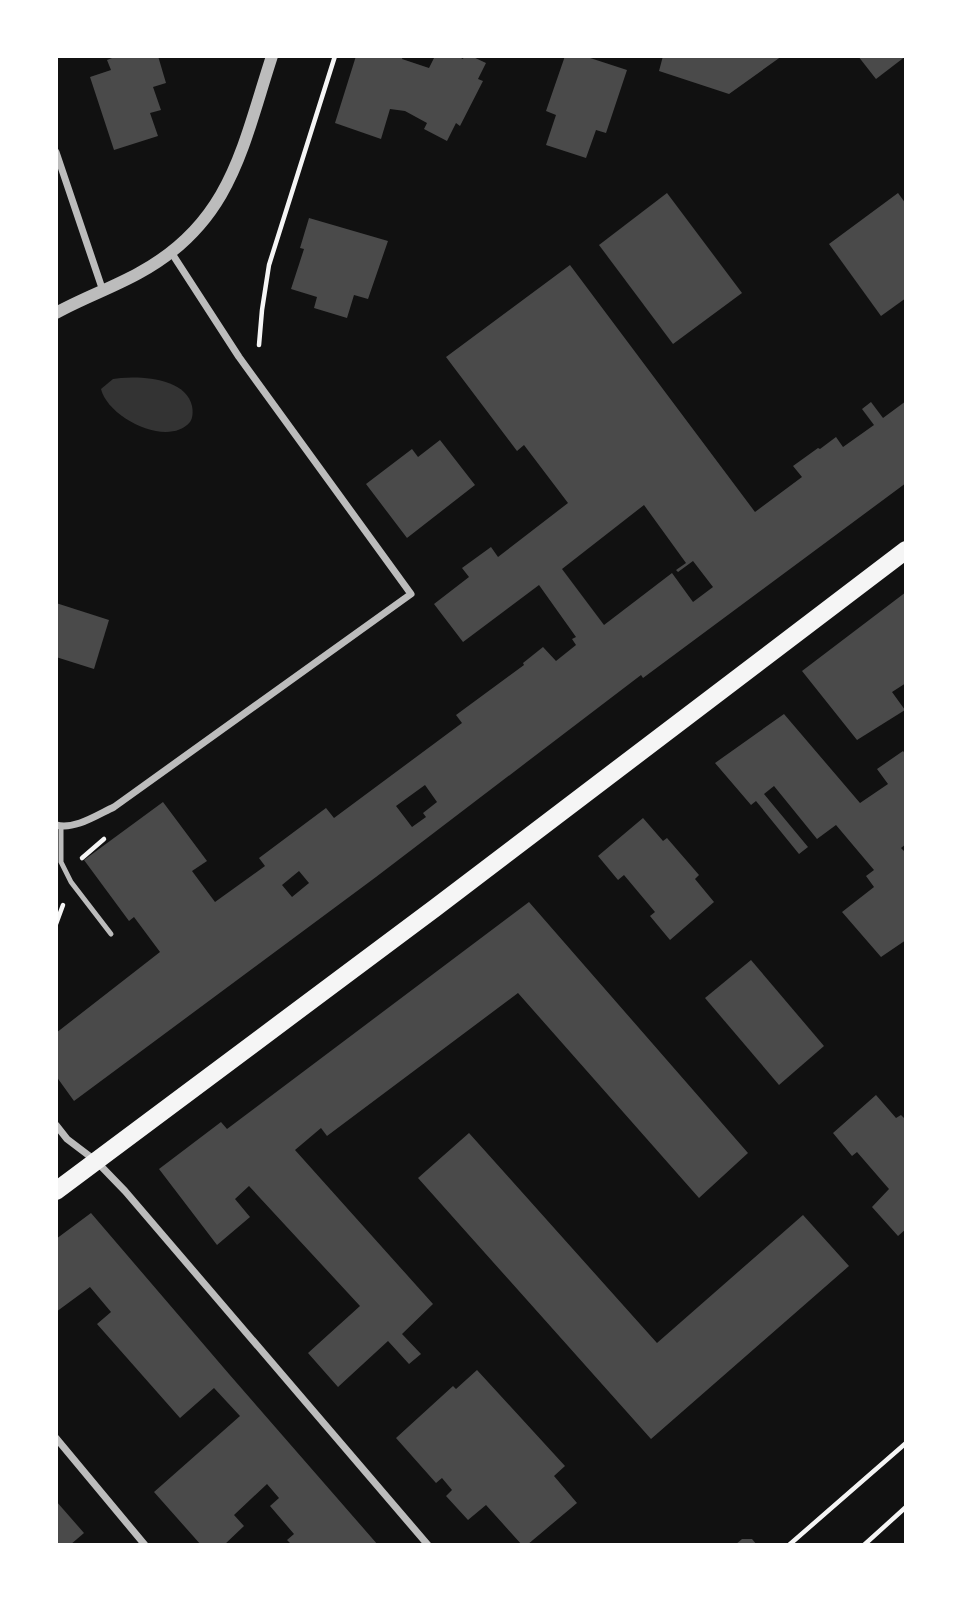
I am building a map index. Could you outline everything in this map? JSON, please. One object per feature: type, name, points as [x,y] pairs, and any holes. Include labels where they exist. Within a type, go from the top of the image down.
[{"type":"main road","points":[[56,1191],[436,908],[906,550]]},
{"type":"street","points":[[57,307],[103,291],[140,273],[171,252],[195,231],[214,208],[232,176],[272,56]]},
{"type":"street","points":[[56,152],[103,291]]},
{"type":"street","points":[[59,826],[87,820],[114,807],[411,594],[239,357],[171,252]]},
{"type":"street","points":[[56,1125],[67,1139],[96,1161],[137,1205],[428,1545]]},
{"type":"street","points":[[56,1438],[145,1545]]},
{"type":"lane","points":[[59,826],[61,862],[71,882],[111,934]]},
{"type":"path","points":[[260,349],[269,265],[335,56]]},
{"type":"path","points":[[56,924],[79,860],[111,834]]},
{"type":"path","points":[[789,1545],[906,1443]]},
{"type":"path","points":[[864,1545],[906,1507]]},
{"type":"shaded area","points":[[113,379],[163,381],[182,390],[192,406],[192,419],[180,429],[168,432],[154,431],[126,419],[106,400],[101,389]]},
{"type":"building","points":[[117,56],[158,56],[166,83],[153,87],[161,110],[150,113],[158,136],[114,150],[90,77],[111,70],[107,60]]},
{"type":"building","points":[[356,56],[403,56],[402,59],[429,68],[435,56],[457,56],[463,59],[464,56],[471,56],[486,63],[478,79],[483,81],[460,126],[456,123],[447,141],[424,129],[427,123],[405,111],[390,109],[381,139],[335,123]]},
{"type":"building","points":[[565,56],[584,56],[627,70],[606,133],[596,130],[586,158],[546,145],[556,115],[546,111]]},
{"type":"building","points":[[663,56],[782,56],[729,94],[659,71]]},
{"type":"building","points":[[858,56],[906,56],[876,79]]},
{"type":"building","points":[[667,193],[742,293],[673,344],[599,245]]},
{"type":"building","points":[[898,193],[906,204],[906,298],[881,316],[829,244]]},
{"type":"building","points":[[309,218],[388,241],[368,299],[354,295],[347,318],[314,308],[317,297],[291,289],[304,249],[300,248]]},
{"type":"building","points":[[570,265],[755,512],[802,477],[793,466],[836,437],[843,447],[874,425],[862,409],[871,402],[883,418],[906,401],[906,483],[643,678],[641,675],[376,877],[74,1101],[56,1076],[56,1033],[160,952],[134,917],[129,921],[84,860],[163,802],[207,861],[192,871],[215,902],[265,866],[259,858],[326,808],[334,818],[462,723],[456,715],[524,665],[523,663],[543,647],[556,661],[576,645],[572,639],[576,637],[539,585],[463,642],[434,604],[469,577],[462,568],[491,547],[498,557],[568,503],[524,445],[517,451],[446,357]],"holes":[[[644,505],[686,563],[676,570],[678,572],[693,561],[713,587],[693,602],[672,573],[604,625],[562,569]],[[425,785],[437,802],[423,813],[426,817],[412,827],[396,806]],[[299,871],[309,883],[292,897],[282,885]]]},
{"type":"building","points":[[440,440],[475,485],[407,538],[366,484],[412,449],[418,457]]},
{"type":"building","points":[[906,592],[906,683],[892,692],[905,710],[857,740],[802,671]]},
{"type":"building","points":[[56,603],[109,620],[94,669],[56,657]]},
{"type":"building","points":[[784,714],[860,803],[888,784],[877,769],[903,751],[906,755],[906,844],[901,848],[906,853],[906,940],[881,957],[842,912],[874,887],[866,876],[874,870],[836,825],[817,839],[774,786],[764,794],[808,847],[799,854],[756,801],[751,805],[715,763]]},
{"type":"building","points":[[643,818],[663,841],[667,838],[699,875],[695,879],[714,902],[670,940],[650,916],[655,912],[624,875],[618,880],[598,856]]},
{"type":"building","points":[[529,902],[748,1153],[699,1198],[518,993],[327,1136],[321,1128],[295,1150],[433,1304],[402,1334],[421,1354],[409,1364],[388,1341],[338,1387],[308,1353],[360,1306],[249,1186],[235,1199],[250,1217],[217,1245],[159,1169],[221,1122],[227,1129]]},
{"type":"building","points":[[751,960],[824,1046],[779,1085],[705,998]]},
{"type":"building","points":[[876,1095],[896,1118],[901,1115],[906,1120],[906,1229],[898,1236],[872,1207],[889,1189],[857,1152],[852,1156],[833,1133]]},
{"type":"building","points":[[469,1133],[657,1343],[803,1215],[849,1266],[651,1439],[418,1178]]},
{"type":"building","points":[[91,1213],[378,1545],[292,1545],[287,1540],[294,1534],[270,1506],[279,1498],[267,1484],[234,1515],[244,1526],[224,1545],[201,1545],[154,1492],[240,1416],[214,1388],[180,1418],[97,1324],[111,1312],[90,1287],[56,1312],[56,1239]]},
{"type":"building","points":[[477,1370],[565,1466],[554,1476],[577,1503],[527,1545],[522,1545],[486,1505],[468,1520],[446,1496],[452,1490],[442,1478],[436,1483],[396,1438],[453,1386],[456,1389]]},
{"type":"building","points":[[56,1501],[84,1533],[70,1545],[56,1545]]},
{"type":"building","points":[[742,1539],[752,1539],[757,1545],[735,1545]]}]
